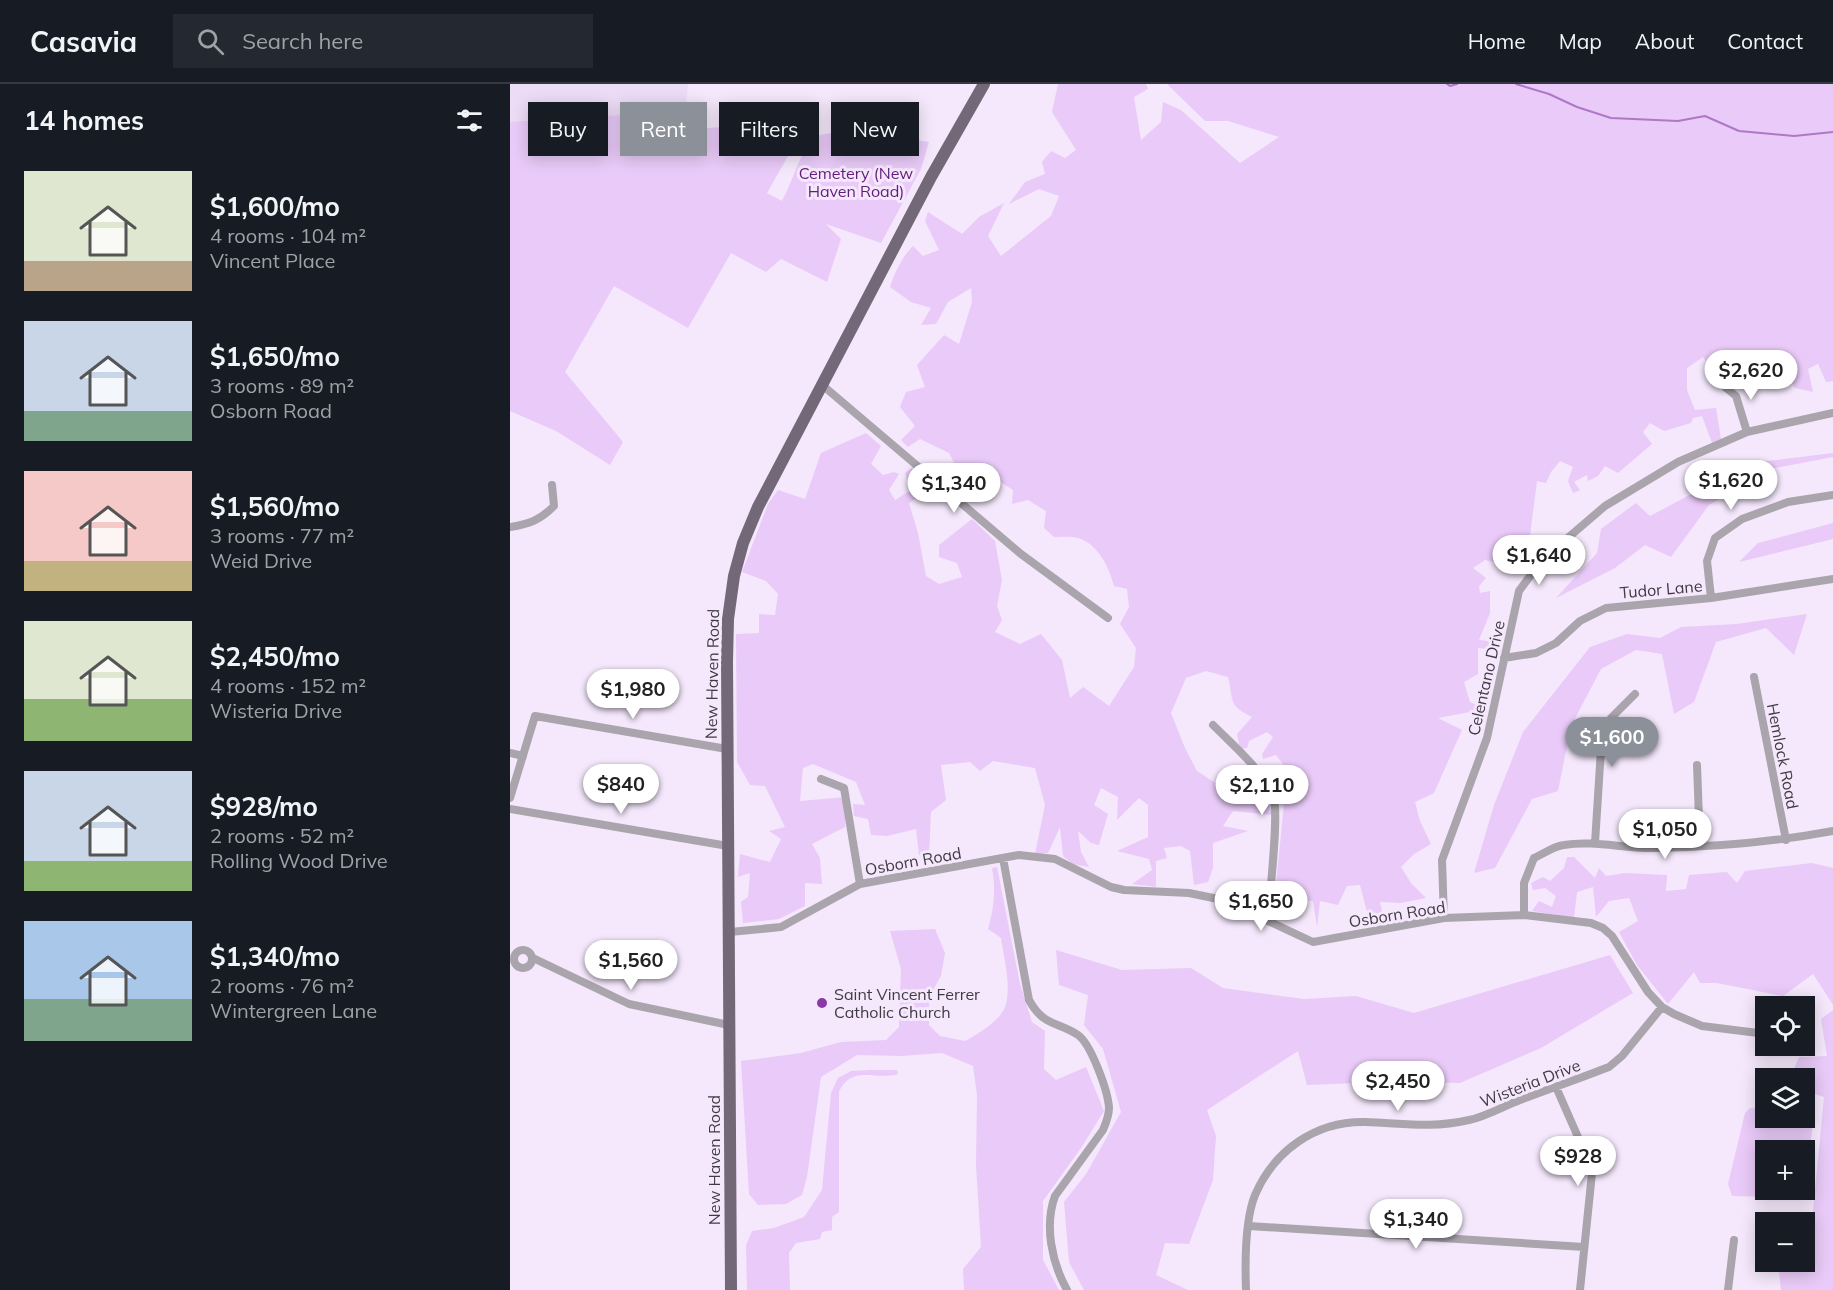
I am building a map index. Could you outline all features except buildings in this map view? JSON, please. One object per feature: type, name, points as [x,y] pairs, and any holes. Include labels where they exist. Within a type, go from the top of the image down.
[{"type":"main road","name":"New Haven Road","points":[[732,1290],[728,619],[734,576],[743,543],[758,507],[931,177],[984,84]]},
{"type":"street","points":[[821,384],[1021,554],[1108,618]]},
{"type":"street","points":[[1726,388],[1736,396],[1747,432]]},
{"type":"street","name":"Celentano Drive","points":[[1444,918],[1442,860],[1487,738],[1519,591],[1542,560],[1605,506],[1678,462],[1747,432],[1833,413]]},
{"type":"street","points":[[510,527],[532,524],[542,518],[554,506],[552,485]]},
{"type":"street","points":[[1711,598],[1707,561],[1715,538],[1751,515],[1788,502],[1833,495]]},
{"type":"street","name":"Tudor Lane","points":[[1504,658],[1536,653],[1556,643],[1580,621],[1606,608],[1711,598],[1833,579]]},
{"type":"street","name":"Hemlock Road","points":[[1754,677],[1786,840]]},
{"type":"street","points":[[1595,843],[1601,749],[1611,718],[1635,694]]},
{"type":"street","points":[[510,798],[535,716],[728,749]]},
{"type":"street","points":[[1213,725],[1256,768],[1274,798],[1275,821],[1268,920]]},
{"type":"street","points":[[510,753],[523,756]]},
{"type":"street","points":[[1697,765],[1700,846]]},
{"type":"street","points":[[821,778],[844,788],[860,884]]},
{"type":"street","points":[[510,809],[728,846]]},
{"type":"street","points":[[1524,915],[1524,884],[1534,858],[1562,845],[1595,843],[1652,848],[1700,846],[1786,840],[1833,831]]},
{"type":"street","name":"Osborn Road","points":[[730,932],[781,927],[860,884],[1019,855],[1055,859],[1111,887],[1124,890],[1189,892],[1223,900],[1312,942],[1444,918],[1524,915],[1591,923],[1603,928],[1612,936],[1648,992],[1662,1007],[1687,1021],[1702,1026],[1755,1033]]},
{"type":"street","points":[[1003,858],[1029,1000],[1043,1018],[1078,1035],[1086,1044],[1092,1053],[1109,1105],[1107,1120],[1102,1130],[1051,1205],[1053,1260],[1067,1290]]},
{"type":"street","points":[[532,958],[628,1004],[729,1025]]},
{"type":"street","name":"Wisteria Drive","points":[[1246,1290],[1249,1227],[1255,1197],[1268,1171],[1282,1154],[1311,1133],[1334,1125],[1353,1122],[1417,1126],[1471,1120],[1609,1067],[1623,1056],[1662,1007]]},
{"type":"street","points":[[1556,1087],[1592,1173],[1580,1290]]},
{"type":"street","points":[[1249,1227],[1584,1247]]},
{"type":"street","points":[[1728,1290],[1734,1239]]},
{"type":"shaded area","points":[[510,84],[688,84],[686,102],[620,102],[620,132],[608,133],[608,102],[528,102],[528,139],[510,140]]},
{"type":"green space","points":[[1058,84],[1146,84],[1148,89],[1134,97],[1141,140],[1161,122],[1163,102],[1181,110],[1240,163],[1279,137],[1228,121],[1205,121],[1167,84],[1833,84],[1833,381],[1826,382],[1818,364],[1808,369],[1813,392],[1795,388],[1790,379],[1767,383],[1757,361],[1725,361],[1718,377],[1703,357],[1687,368],[1687,390],[1695,410],[1716,408],[1721,439],[1712,443],[1702,416],[1693,418],[1691,423],[1664,431],[1650,423],[1643,432],[1652,444],[1618,473],[1605,466],[1598,476],[1588,481],[1587,475],[1574,482],[1580,490],[1573,493],[1568,481],[1573,467],[1560,461],[1546,483],[1537,481],[1528,551],[1498,563],[1485,560],[1473,568],[1486,578],[1479,586],[1480,593],[1490,591],[1490,613],[1479,640],[1499,642],[1498,650],[1478,648],[1478,674],[1464,682],[1470,702],[1486,709],[1438,718],[1462,730],[1434,793],[1415,802],[1420,821],[1431,844],[1414,854],[1401,867],[1411,883],[1426,898],[1401,903],[1380,902],[1385,924],[1370,924],[1360,885],[1347,886],[1338,905],[1320,901],[1317,927],[1313,901],[1296,900],[1288,893],[1275,894],[1284,804],[1300,789],[1292,778],[1273,784],[1264,771],[1270,768],[1276,775],[1286,768],[1276,755],[1263,759],[1262,754],[1273,737],[1267,732],[1249,741],[1247,748],[1240,749],[1237,734],[1252,717],[1235,705],[1228,677],[1206,671],[1186,678],[1171,713],[1185,748],[1197,771],[1225,789],[1230,779],[1240,794],[1252,786],[1266,791],[1272,815],[1233,811],[1223,826],[1248,831],[1213,843],[1213,868],[1208,882],[1194,885],[1190,851],[1181,846],[1164,848],[1167,858],[1156,861],[1156,887],[1132,884],[1152,870],[1149,859],[1117,851],[1148,837],[1148,805],[1139,798],[1117,820],[1118,797],[1101,788],[1094,805],[1108,814],[1099,845],[1091,843],[1078,831],[1081,852],[1089,867],[1073,864],[1063,856],[1060,827],[1048,853],[1035,854],[1045,805],[1035,768],[993,761],[980,771],[970,762],[941,765],[946,800],[931,812],[929,856],[919,855],[916,829],[887,836],[871,835],[868,819],[854,816],[853,804],[865,805],[856,782],[813,764],[803,768],[800,801],[846,797],[845,827],[812,844],[820,858],[822,884],[805,883],[805,906],[779,919],[743,923],[741,902],[748,897],[750,873],[738,877],[740,854],[770,862],[781,839],[769,831],[785,827],[765,786],[750,785],[737,762],[736,634],[759,633],[759,614],[775,615],[778,594],[766,581],[742,572],[768,504],[778,490],[805,499],[821,453],[866,433],[881,446],[871,464],[883,475],[894,472],[899,474],[889,490],[895,500],[911,490],[905,473],[916,465],[932,488],[909,503],[918,533],[926,576],[939,584],[962,577],[957,563],[939,557],[939,545],[972,519],[995,541],[1002,580],[997,606],[1002,620],[995,632],[1020,644],[1041,634],[1062,660],[1070,698],[1083,687],[1109,706],[1134,667],[1136,648],[1120,624],[1129,607],[1127,589],[1114,586],[1106,564],[1091,545],[1075,537],[1054,537],[1044,528],[1046,511],[1028,500],[1012,504],[1013,490],[981,470],[960,474],[949,453],[920,439],[908,447],[901,440],[915,426],[900,407],[906,392],[925,387],[917,365],[944,335],[959,344],[972,302],[971,288],[948,302],[936,324],[921,325],[931,308],[911,302],[890,287],[894,276],[902,260],[913,246],[923,256],[939,250],[925,221],[928,212],[962,234],[979,217],[1004,203],[988,236],[1001,256],[1051,216],[1059,196],[1039,189],[1009,204],[1025,182],[1045,174],[1042,162],[1051,151],[1065,158],[1076,150],[1052,112]]},
{"type":"green space","name":"Cemetery (New Haven Road)","points":[[620,115],[620,156],[707,156],[707,128],[719,127],[719,156],[788,156],[767,193],[782,201],[802,156],[819,156],[819,136],[831,133],[831,156],[919,156],[919,141],[929,142],[921,169],[881,243],[826,224],[841,239],[827,282],[781,259],[766,272],[731,253],[688,328],[614,286],[565,372],[623,442],[610,465],[556,431],[510,411],[510,122],[528,121],[528,156],[608,156],[608,116]]},
{"type":"green space","points":[[1833,453],[1833,457],[1770,469],[1709,505],[1671,557],[1645,545],[1615,568],[1556,598],[1597,553],[1601,529],[1636,503],[1650,516],[1750,463]]},
{"type":"green space","points":[[1833,523],[1833,539],[1739,562],[1758,543]]},
{"type":"green space","points":[[1807,614],[1794,655],[1766,628],[1716,642],[1694,702],[1674,714],[1662,654],[1636,650],[1601,669],[1571,726],[1558,791],[1532,799],[1495,868],[1474,873],[1494,805],[1523,732],[1590,647],[1627,634],[1660,638],[1681,627],[1736,624]]},
{"type":"green space","points":[[1567,857],[1574,857],[1595,878],[1599,868],[1606,876],[1625,873],[1667,875],[1666,891],[1686,889],[1689,875],[1727,872],[1737,883],[1745,871],[1812,863],[1833,868],[1833,1005],[1813,974],[1783,996],[1717,983],[1700,983],[1694,972],[1668,1004],[1637,965],[1619,932],[1638,921],[1629,898],[1609,901],[1596,917],[1593,887],[1577,892],[1574,918],[1532,911],[1539,901],[1552,907],[1556,896],[1545,888],[1533,890],[1531,883],[1543,877],[1550,881],[1564,868]]},
{"type":"green space","points":[[997,867],[1020,984],[1032,1022],[1045,1031],[1044,1069],[1056,1080],[1086,1067],[1104,1111],[1043,1201],[1043,1260],[1059,1290],[964,1290],[963,1269],[981,1247],[976,1165],[977,1095],[973,1066],[942,1053],[901,1056],[857,1055],[821,1077],[807,1177],[802,1195],[786,1204],[758,1205],[749,1194],[741,1061],[801,1053],[841,1042],[886,1040],[899,1027],[901,969],[890,931],[935,929],[945,953],[941,976],[929,997],[929,1025],[940,1036],[965,1041],[1000,1016],[1006,1004],[1007,971],[1001,938],[988,929],[994,899],[992,868]]},
{"type":"green space","points":[[1056,950],[1122,970],[1191,968],[1223,988],[1304,999],[1356,996],[1414,1013],[1610,955],[1633,993],[1541,1048],[1460,1083],[1384,1082],[1307,1085],[1298,1051],[1207,1110],[1216,1136],[1213,1180],[1189,1244],[1165,1243],[1156,1275],[1188,1290],[1084,1290],[1069,1262],[1064,1202],[1086,1174],[1121,1112],[1103,1049],[1084,1025],[1088,995],[1059,985]]},
{"type":"green space","points":[[1833,1010],[1833,1290],[1781,1290],[1779,1272],[1815,1272],[1815,1212],[1813,1212],[1824,1097],[1815,1094],[1815,1068],[1794,1068],[1799,1057],[1827,1056],[1821,1019]]},
{"type":"green space","points":[[897,1070],[898,1074],[865,1075],[851,1078],[844,1083],[839,1092],[839,1212],[832,1217],[832,1230],[822,1232],[820,1239],[796,1243],[789,1253],[790,1290],[747,1290],[746,1245],[752,1231],[774,1228],[804,1217],[822,1190],[831,1093],[838,1078],[851,1071]]},
{"type":"green space","points":[[1750,1108],[1755,1108],[1755,1128],[1813,1128],[1811,1140],[1755,1140],[1755,1197],[1732,1196],[1728,1184],[1745,1113]]},
{"type":"waterway","points":[[1447,84],[1450,86],[1457,84]]},
{"type":"waterway","points":[[1516,84],[1611,118],[1678,121],[1705,116],[1739,131],[1794,136],[1833,132]]},
{"type":"place","name":"Saint Vincent Ferrer Catholic Church","points":[[822,1003]]}]
